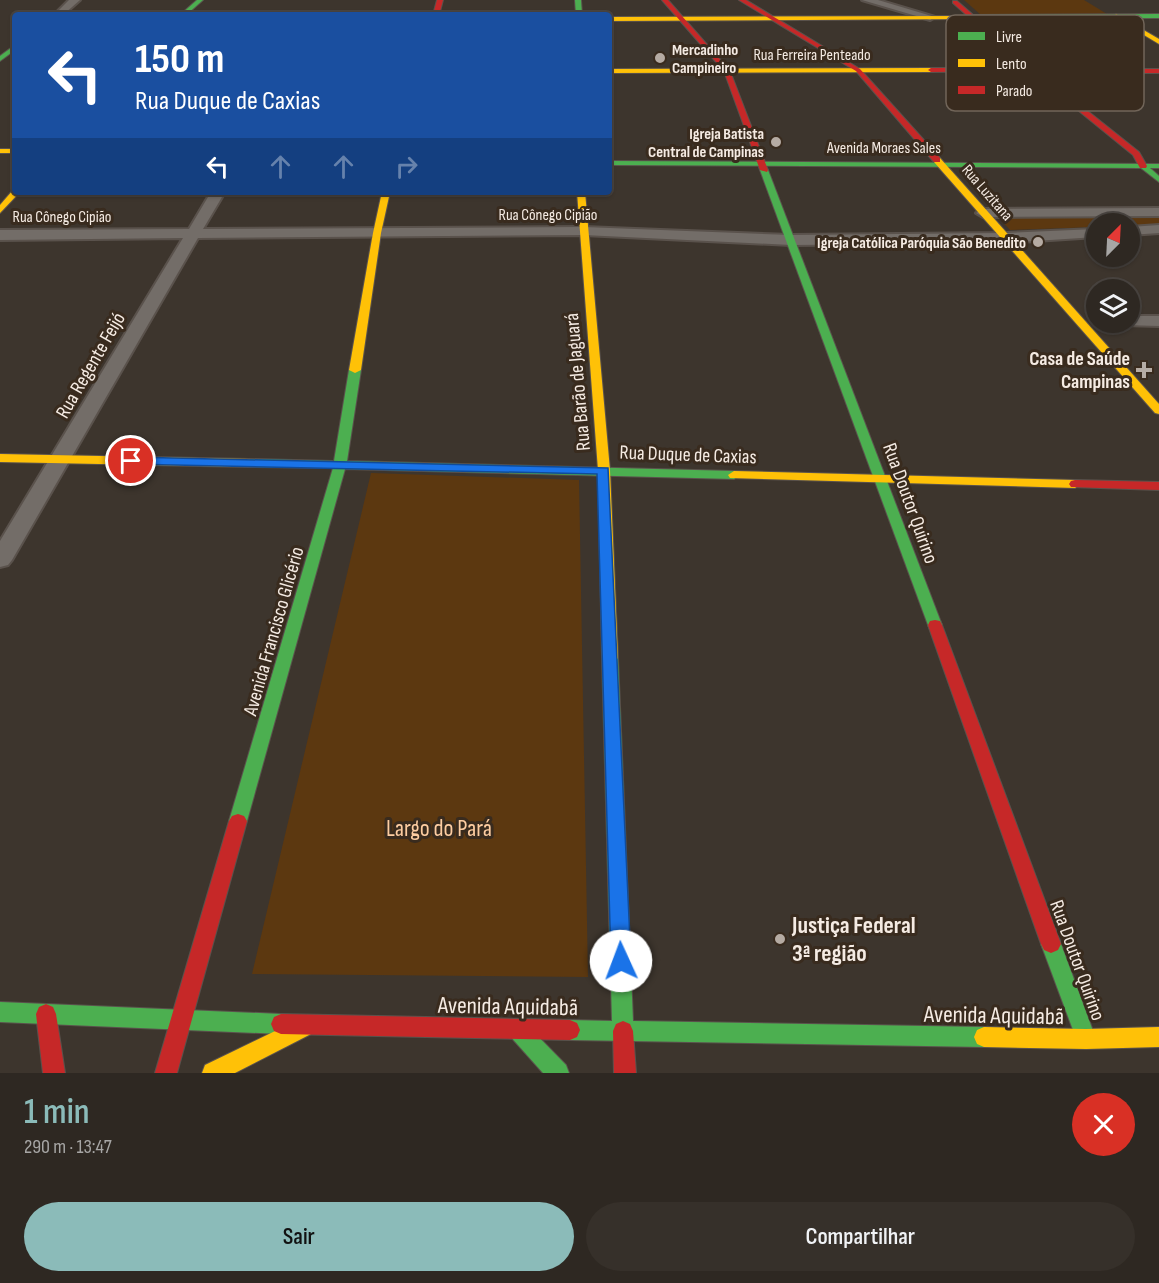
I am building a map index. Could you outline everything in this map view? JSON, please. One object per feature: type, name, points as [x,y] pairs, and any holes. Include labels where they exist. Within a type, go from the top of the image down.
[{"type":"main road","points":[[186,12],[200,0]]},
{"type":"main road","name":"Rua Doutor Quirino","points":[[665,0],[727,71],[882,481],[1086,1039]]},
{"type":"main road","name":"Rua Luzitana","points":[[742,0],[858,70],[983,213],[1086,319]]},
{"type":"main road","points":[[1091,0],[1115,15]]},
{"type":"main road","points":[[948,3],[967,15]]},
{"type":"main road","points":[[612,19],[946,17]]},
{"type":"main road","points":[[1144,33],[1159,42]]},
{"type":"main road","points":[[0,59],[12,49]]},
{"type":"main road","name":"Rua Ferreira Penteado","points":[[612,71],[946,70]]},
{"type":"main road","points":[[1063,111],[1114,154]]},
{"type":"main road","points":[[1083,111],[1136,154],[1143,166],[1159,180]]},
{"type":"main road","name":"Avenida Moraes Sales","points":[[612,151],[941,164],[1159,166]]},
{"type":"main road","name":"Avenida Moraes Sales","points":[[612,163],[932,153],[1159,154]]},
{"type":"main road","points":[[0,210],[13,195]]},
{"type":"main road","name":"Avenida Francisco Glicério","points":[[165,1073],[182,1021],[340,465],[377,233],[385,195]]},
{"type":"main road","name":"Rua Barão de Jaguará","points":[[582,195],[604,470],[625,1073]]},
{"type":"main road","name":"Rua Luzitana","points":[[1097,333],[1159,411]]},
{"type":"main road","name":"Rua Duque de Caxias","points":[[0,458],[604,470],[882,481],[1159,486]]},
{"type":"main road","name":"Avenida Aquidabã","points":[[0,1012],[308,1025],[1086,1039],[1159,1037]]},
{"type":"main road","points":[[46,1014],[54,1073]]},
{"type":"main road","points":[[213,1073],[308,1025]]},
{"type":"main road","points":[[517,1029],[558,1073]]},
{"type":"street","points":[[60,12],[75,0]]},
{"type":"street","points":[[867,0],[930,17]]},
{"type":"street","name":"Rua Regente Feijó","points":[[0,560],[62,460],[216,195]]},
{"type":"street","points":[[983,213],[1159,212]]},
{"type":"street","points":[[1140,230],[1159,229]]},
{"type":"street","name":"Rua Cônego Cipião","points":[[0,235],[584,231],[791,240],[1006,238],[1086,233]]},
{"type":"street","points":[[1140,321],[1159,321]]},
{"type":"green space","points":[[964,0],[1084,0],[1107,14],[981,15]]},
{"type":"green space","points":[[1140,215],[1159,215],[1159,226],[1140,226]]},
{"type":"green space","points":[[1086,216],[1086,227],[1010,230],[998,217]]},
{"type":"green space","name":"Largo do Pará","points":[[371,473],[579,480],[588,977],[252,974]]},
{"type":"traffic: fast","points":[[186,12],[200,0]]},
{"type":"traffic: fast","points":[[578,0],[579,12]]},
{"type":"traffic: fast","points":[[1144,16],[1159,16]]},
{"type":"traffic: fast","points":[[0,59],[12,49]]},
{"type":"traffic: fast","points":[[612,163],[1159,166]]},
{"type":"traffic: fast","points":[[1143,166],[1159,180]]},
{"type":"traffic: fast","points":[[764,170],[935,625]]},
{"type":"traffic: fast","points":[[238,821],[340,465],[355,370]]},
{"type":"traffic: fast","points":[[249,463],[734,475]]},
{"type":"traffic: fast","points":[[610,658],[623,1031]]},
{"type":"traffic: fast","points":[[1051,944],[1086,1039]]},
{"type":"traffic: fast","points":[[0,1012],[281,1024]]},
{"type":"traffic: fast","points":[[517,1029],[558,1073]]},
{"type":"traffic: fast","points":[[570,1030],[984,1037]]},
{"type":"traffic: slow","points":[[612,19],[946,17]]},
{"type":"traffic: slow","points":[[1144,33],[1159,42]]},
{"type":"traffic: slow","points":[[612,71],[931,70]]},
{"type":"traffic: slow","points":[[0,151],[12,151]]},
{"type":"traffic: slow","points":[[937,160],[1159,411]]},
{"type":"traffic: slow","points":[[0,210],[13,195]]},
{"type":"traffic: slow","points":[[355,370],[385,195]]},
{"type":"traffic: slow","points":[[581,195],[604,470],[610,658]]},
{"type":"traffic: slow","points":[[0,458],[249,463]]},
{"type":"traffic: slow","points":[[734,475],[1075,484]]},
{"type":"traffic: slow","points":[[213,1073],[304,1027]]},
{"type":"traffic: slow","points":[[984,1037],[1086,1039],[1159,1037]]},
{"type":"traffic: jam","points":[[437,12],[440,0]]},
{"type":"traffic: jam","points":[[665,0],[727,71],[764,170]]},
{"type":"traffic: jam","points":[[742,0],[858,70],[937,160]]},
{"type":"traffic: jam","points":[[955,2],[970,15]]},
{"type":"traffic: jam","points":[[931,70],[946,70]]},
{"type":"traffic: jam","points":[[1144,71],[1159,71]]},
{"type":"traffic: jam","points":[[1083,111],[1136,154],[1143,166]]},
{"type":"traffic: jam","points":[[1075,484],[1159,486]]},
{"type":"traffic: jam","points":[[935,625],[1051,944]]},
{"type":"traffic: jam","points":[[166,1073],[238,821]]},
{"type":"traffic: jam","points":[[46,1014],[54,1073]]},
{"type":"traffic: jam","points":[[281,1024],[570,1030]]},
{"type":"traffic: jam","points":[[623,1031],[625,1073]]},
{"type":"place","name":"Mercadinho Campineiro","points":[[660,58]]},
{"type":"place","name":"Igreja Batista Central de Campinas","points":[[776,142]]},
{"type":"place","name":"Igreja Católica Paróquia São Benedito","points":[[1038,242]]},
{"type":"place","name":"Casa de Saúde Campinas","points":[[1144,370]]},
{"type":"place","name":"Justiça Federal 3ª região","points":[[780,939]]},
{"type":"route","points":[[131,461],[604,470],[621,961]]}]
